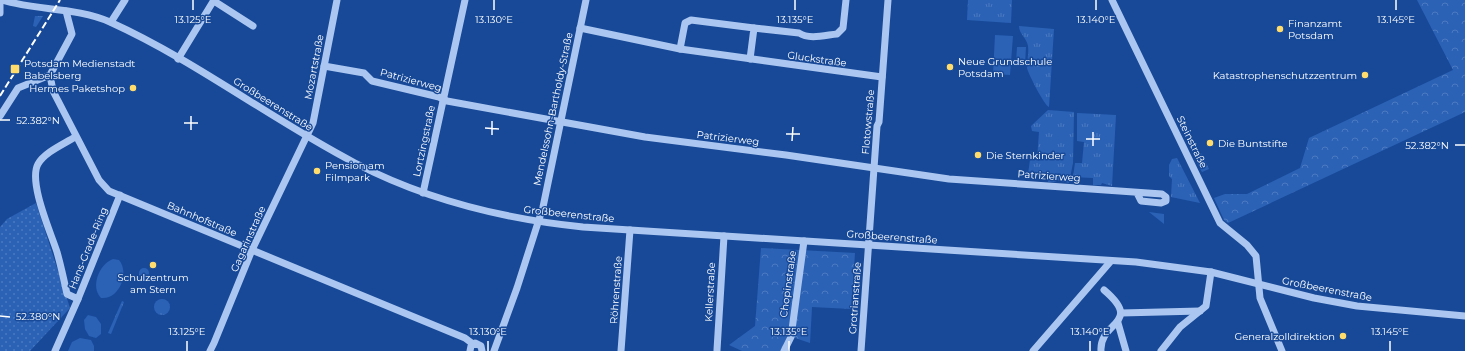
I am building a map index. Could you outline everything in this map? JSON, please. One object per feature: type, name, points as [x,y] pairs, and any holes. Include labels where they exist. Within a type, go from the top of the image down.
[{"type":"street","name":"Großbeerenstraße","points":[[1,0],[19,5],[98,17],[111,22],[178,59],[307,136],[368,170],[423,193],[495,213],[537,222],[630,230],[1136,262],[1211,272],[1314,298],[1357,306],[1465,316]]},
{"type":"street","points":[[0,13],[1,0]]},
{"type":"street","points":[[111,22],[125,0]]},
{"type":"street","name":"Mozartstraße","points":[[307,136],[313,123],[337,0]]},
{"type":"street","name":"Lortzingstraße","points":[[423,193],[465,0]]},
{"type":"street","name":"Mendelssohn-Bartholdy-Straße","points":[[494,351],[517,288],[543,207],[586,0]]},
{"type":"street","points":[[680,49],[685,23],[691,20],[799,33],[814,37],[837,34],[843,28],[846,0]]},
{"type":"street","name":"Flotowstraße","points":[[869,246],[877,126],[879,122],[888,0]]},
{"type":"street","name":"Steinstraße","points":[[1112,0],[1220,223],[1247,245],[1256,256],[1260,298],[1264,311],[1282,351]]},
{"type":"street","points":[[178,59],[214,1],[253,26]]},
{"type":"street","points":[[0,116],[18,88],[50,75],[72,34],[66,11]]},
{"type":"street","name":"Gluckstraße","points":[[580,28],[680,49],[750,60],[882,77]]},
{"type":"street","points":[[750,60],[754,28]]},
{"type":"street","name":"Patrizierweg","points":[[324,66],[364,72],[372,81],[443,99],[645,137],[949,179],[1137,193]]},
{"type":"street","name":"Bahnhofstraße","points":[[50,75],[52,91],[75,137],[99,180],[109,190],[465,338],[471,347],[480,344],[482,351]]},
{"type":"street","name":"Gagarinstraße","points":[[210,351],[252,250],[307,136]]},
{"type":"street","points":[[75,137],[47,155],[38,163],[35,173],[39,200],[56,251],[67,294],[78,300]]},
{"type":"street","name":"Hans-Grade-Ring","points":[[55,351],[72,310],[74,309],[78,300],[120,195]]},
{"type":"street","name":"Röhrenstraße","points":[[621,351],[630,230]]},
{"type":"street","name":"Kellerstraße","points":[[717,350],[724,236]]},
{"type":"street","name":"Chopinstraße","points":[[784,351],[791,336],[804,241]]},
{"type":"street","name":"Grotrianstraße","points":[[861,351],[869,246]]},
{"type":"street","points":[[1033,351],[1111,261]]},
{"type":"street","points":[[1161,351],[1180,327],[1206,306],[1211,272]]},
{"type":"street","points":[[1101,351],[1103,337],[1118,323],[1121,313],[1116,300],[1104,290]]},
{"type":"street","points":[[1121,313],[1200,311]]},
{"type":"street","points":[[1118,323],[1126,351]]},
{"type":"green space","points":[[968,0],[1012,0],[1011,23],[967,20]]},
{"type":"green space","points":[[1417,0],[1465,0],[1465,112],[1228,223],[1224,220],[1214,198],[1225,194],[1247,194],[1300,168],[1309,138],[1453,70]]},
{"type":"green space","points":[[35,16],[43,16],[36,27],[33,26]]},
{"type":"green space","points":[[1019,26],[1054,29],[1049,107],[1040,95],[1028,71],[1028,46],[1019,29]]},
{"type":"green space","points":[[995,35],[1013,36],[1010,75],[993,74]]},
{"type":"green space","points":[[1017,47],[1026,47],[1025,64],[1016,64]]},
{"type":"green space","points":[[1048,110],[1074,112],[1073,163],[1069,183],[1057,180],[1056,182],[1048,182],[1048,175],[1028,174],[1030,160],[1037,160],[1039,132],[1032,131],[1031,126]]},
{"type":"green space","points":[[1077,113],[1116,115],[1112,186],[1102,183],[1101,185],[1093,185],[1093,178],[1073,177],[1075,163],[1082,163],[1084,142],[1077,141]]},
{"type":"green space","points":[[1201,153],[1209,169],[1202,172],[1194,157]]},
{"type":"green space","points":[[1177,158],[1200,203],[1171,197],[1172,179],[1169,176],[1169,165],[1172,159]]},
{"type":"green space","points":[[36,203],[70,308],[30,351],[0,351],[0,227],[7,219]]},
{"type":"green space","points":[[1149,212],[1164,214],[1164,224]]},
{"type":"green space","points":[[761,248],[855,253],[851,309],[812,307],[810,343],[789,336],[781,351],[742,351],[729,345],[755,326]]},
{"type":"green space","points":[[113,259],[119,260],[122,265],[123,278],[121,285],[113,295],[101,298],[96,288],[96,282],[100,271]]},
{"type":"green space","points":[[144,268],[149,273],[144,278],[139,273]]},
{"type":"green space","points":[[162,299],[168,301],[170,307],[168,313],[162,315],[156,313],[154,307],[156,301]]},
{"type":"green space","points":[[122,301],[124,302],[111,334],[108,333]]},
{"type":"green space","points":[[88,315],[96,317],[101,324],[101,334],[96,338],[89,336],[85,329],[84,320]]},
{"type":"green space","points":[[80,338],[91,340],[94,346],[94,351],[68,351],[72,342]]},
{"type":"railway","points":[[0,96],[60,0]]},
{"type":"place","name":"Finanzamt Potsdam","points":[[1280,29]]},
{"type":"place","name":"Neue Grundschule Potsdam","points":[[950,67]]},
{"type":"place","name":"Potsdam Medienstadt Babelsberg","points":[[15,69]]},
{"type":"place","name":"Katastrophenschutzzentrum","points":[[1365,75]]},
{"type":"place","name":"Hermes Paketshop","points":[[133,88]]},
{"type":"place","name":"Die Buntstifte","points":[[1210,143]]},
{"type":"place","name":"Die Sternkinder","points":[[978,155]]},
{"type":"place","name":"Pension am Filmpark","points":[[317,171]]},
{"type":"place","name":"Schulzentrum am Stern","points":[[153,265]]},
{"type":"place","name":"Generalzolldirektion","points":[[1343,336]]}]
